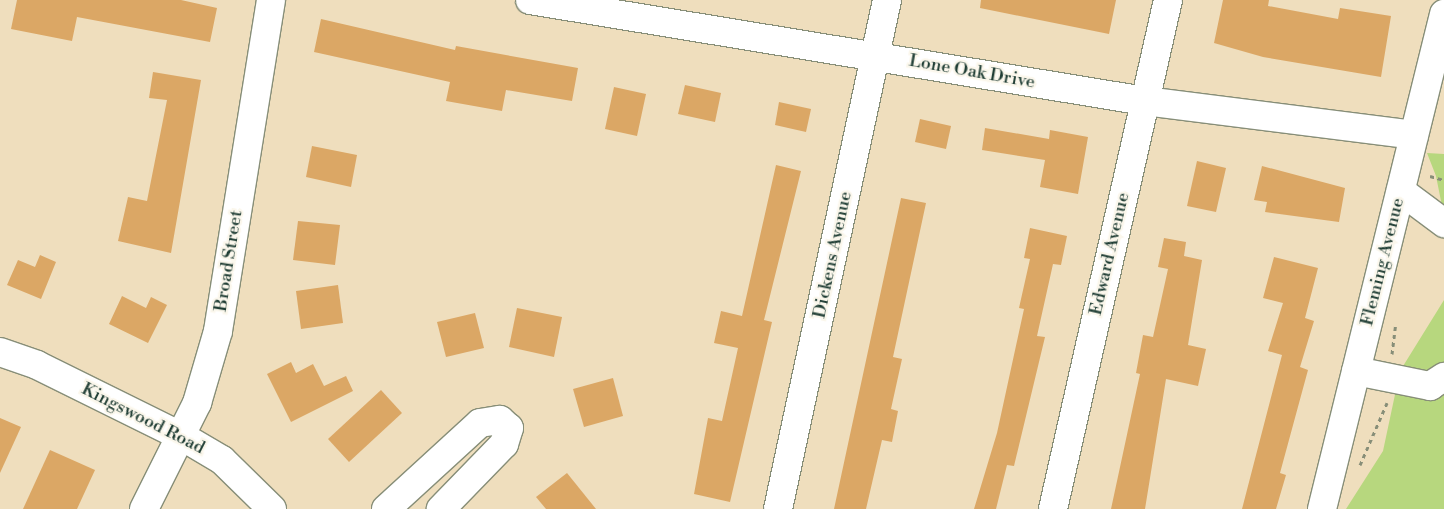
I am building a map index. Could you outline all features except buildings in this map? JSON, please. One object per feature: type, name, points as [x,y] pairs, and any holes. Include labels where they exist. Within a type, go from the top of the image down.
[{"type":"street","name":"Broad Street","points":[[144,509],[183,437],[218,330],[271,0]]},
{"type":"street","name":"Lone Oak Drive","points":[[530,0],[875,55],[1145,101],[1414,136]]},
{"type":"street","name":"Dickens Avenue","points":[[778,509],[887,0]]},
{"type":"street","name":"Edward Avenue","points":[[1053,509],[1168,0]]},
{"type":"street","name":"Fleming Avenue","points":[[1322,509],[1444,14]]},
{"type":"street","points":[[1401,191],[1444,223]]},
{"type":"street","name":"Kingswood Road","points":[[0,352],[37,365],[183,437],[222,460],[272,509]]},
{"type":"street","points":[[1356,371],[1430,386],[1444,377]]},
{"type":"street","points":[[386,509],[480,423],[500,420],[509,428],[504,444],[441,509]]},
{"type":"path","points":[[1427,176],[1444,180]]},
{"type":"green space","points":[[1427,153],[1444,154],[1444,216],[1436,176]]},
{"type":"green space","points":[[1444,300],[1444,509],[1346,509],[1383,451],[1400,371]]}]
